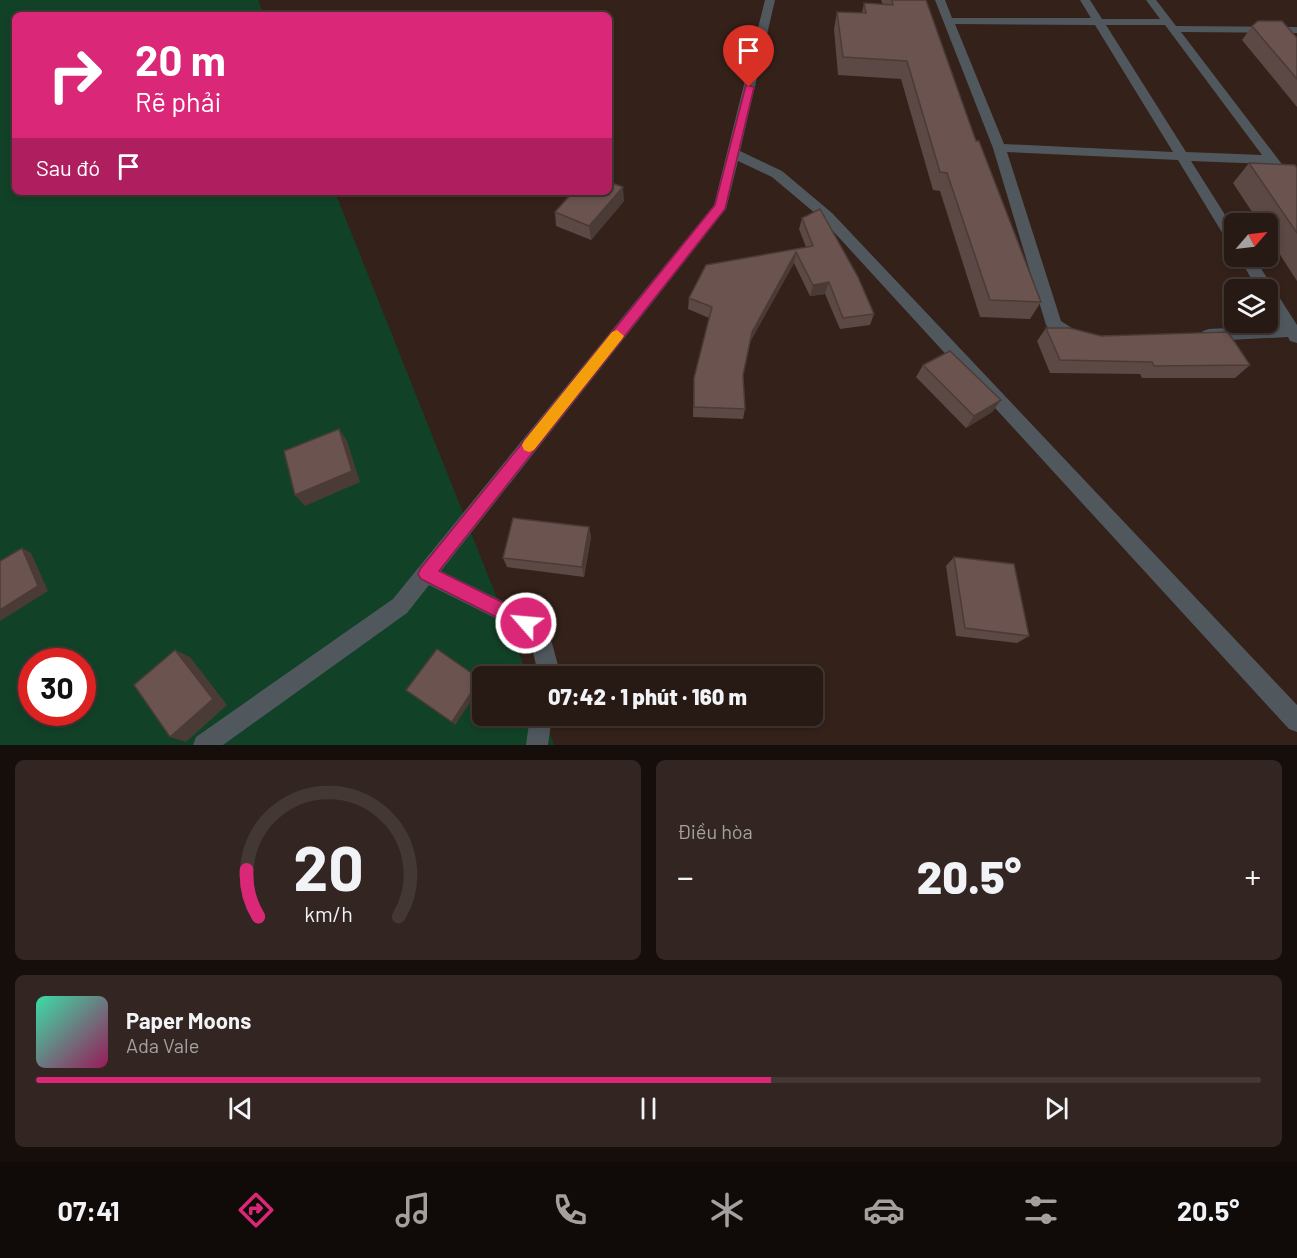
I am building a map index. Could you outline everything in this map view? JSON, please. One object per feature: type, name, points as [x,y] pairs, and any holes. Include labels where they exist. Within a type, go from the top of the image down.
[{"type":"street","points":[[204,745],[400,606],[721,206],[770,0]]},
{"type":"street","points":[[940,0],[999,148],[1054,325],[1071,338],[1090,340]]},
{"type":"street","points":[[1085,0],[1224,224]]},
{"type":"street","points":[[1151,0],[1297,194]]},
{"type":"street","points":[[947,21],[1099,22],[1297,30]]},
{"type":"street","points":[[999,148],[1272,160]]},
{"type":"street","points":[[733,153],[777,174],[827,216],[1297,721]]},
{"type":"street","points":[[1278,309],[1294,335]]},
{"type":"street","points":[[1197,336],[1294,335]]},
{"type":"street","points":[[427,574],[526,623],[541,643],[547,666]]},
{"type":"street","points":[[537,745],[540,726]]},
{"type":"green space","points":[[0,0],[258,0],[263,12],[12,12],[12,195],[336,195],[524,666],[472,666],[472,726],[547,726],[554,745],[0,745]]},
{"type":"building","points":[[892,0],[926,0],[976,141],[979,141],[1041,302],[990,300],[947,173],[940,172],[907,61],[843,57],[837,12],[866,13],[864,3],[893,5]]},
{"type":"building","points":[[1258,21],[1282,21],[1297,38],[1297,79],[1252,26]]},
{"type":"building","points":[[1249,163],[1295,165],[1297,168],[1297,233]]},
{"type":"building","points":[[612,183],[623,187],[589,226],[555,212],[570,195],[612,195]]},
{"type":"building","points":[[820,209],[858,277],[874,314],[843,318],[829,282],[813,285],[796,252],[752,332],[743,375],[745,409],[694,407],[694,378],[712,307],[689,298],[706,265],[813,246],[802,218]]},
{"type":"building","points":[[1046,328],[1070,328],[1101,336],[1224,332],[1229,333],[1250,365],[1154,366],[1152,362],[1060,360]]},
{"type":"building","points":[[950,351],[1001,400],[974,416],[923,365]]},
{"type":"building","points":[[339,429],[352,471],[295,495],[284,451]]},
{"type":"building","points":[[513,518],[589,527],[582,567],[503,558]]},
{"type":"building","points":[[22,548],[38,586],[0,610],[0,561]]},
{"type":"building","points":[[954,557],[1014,564],[1029,636],[965,628]]},
{"type":"building","points":[[437,649],[472,673],[472,691],[452,722],[406,690]]},
{"type":"building","points":[[175,650],[213,699],[170,737],[134,685]]},
{"type":"slow traffic","points":[[529,445],[617,336]]},
{"type":"route","points":[[526,623],[427,574],[721,206],[749,87]]}]
